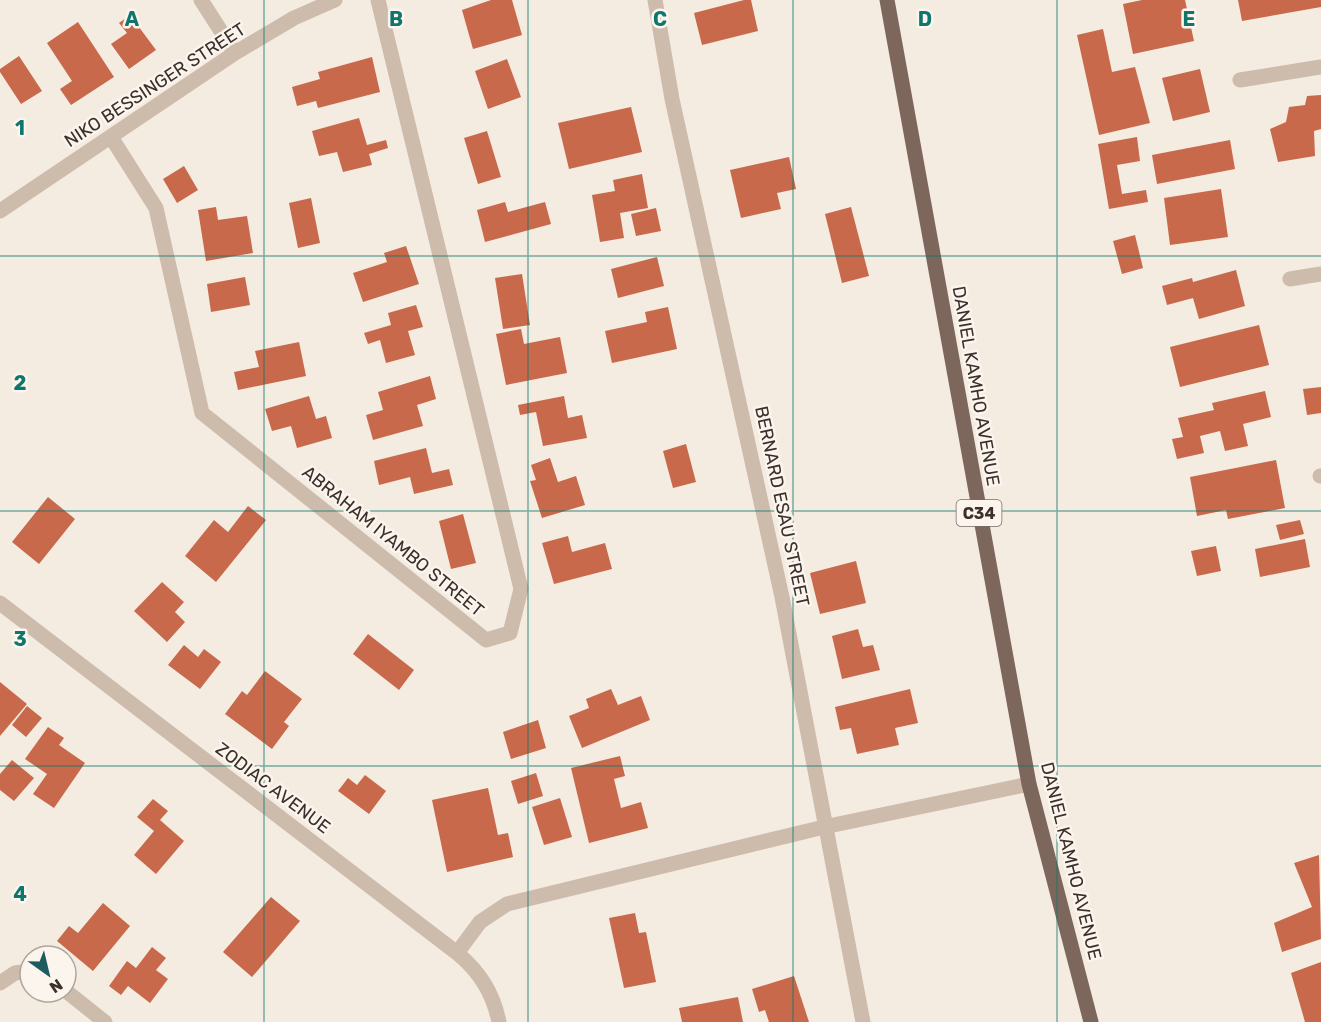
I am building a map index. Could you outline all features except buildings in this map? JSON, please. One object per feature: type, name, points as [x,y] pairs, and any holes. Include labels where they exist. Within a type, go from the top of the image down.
[{"type":"main road","name":"DANIEL KAMHO AVENUE","points":[[887,0],[1029,784],[1091,1022]]},
{"type":"street","points":[[201,0],[235,53]]},
{"type":"street","name":"NIKO BESSINGER STREET","points":[[0,211],[235,53],[294,18],[335,0]]},
{"type":"street","name":"ABRAHAM IYAMBO STREET","points":[[111,137],[156,208],[202,413],[486,640],[510,633],[521,589],[378,0]]},
{"type":"street","name":"BERNARD ESAU STREET","points":[[655,0],[672,99],[782,597],[824,827],[863,1022]]},
{"type":"street","points":[[1240,80],[1321,67]]},
{"type":"street","points":[[1290,279],[1321,274]]},
{"type":"street","name":"ZODIAC AVENUE","points":[[0,603],[457,953],[485,982],[496,1005],[499,1022]]},
{"type":"street","points":[[457,953],[480,922],[507,904],[824,827],[1029,784]]},
{"type":"street","points":[[0,983],[18,973]]},
{"type":"street","points":[[78,1001],[105,1022]]}]
